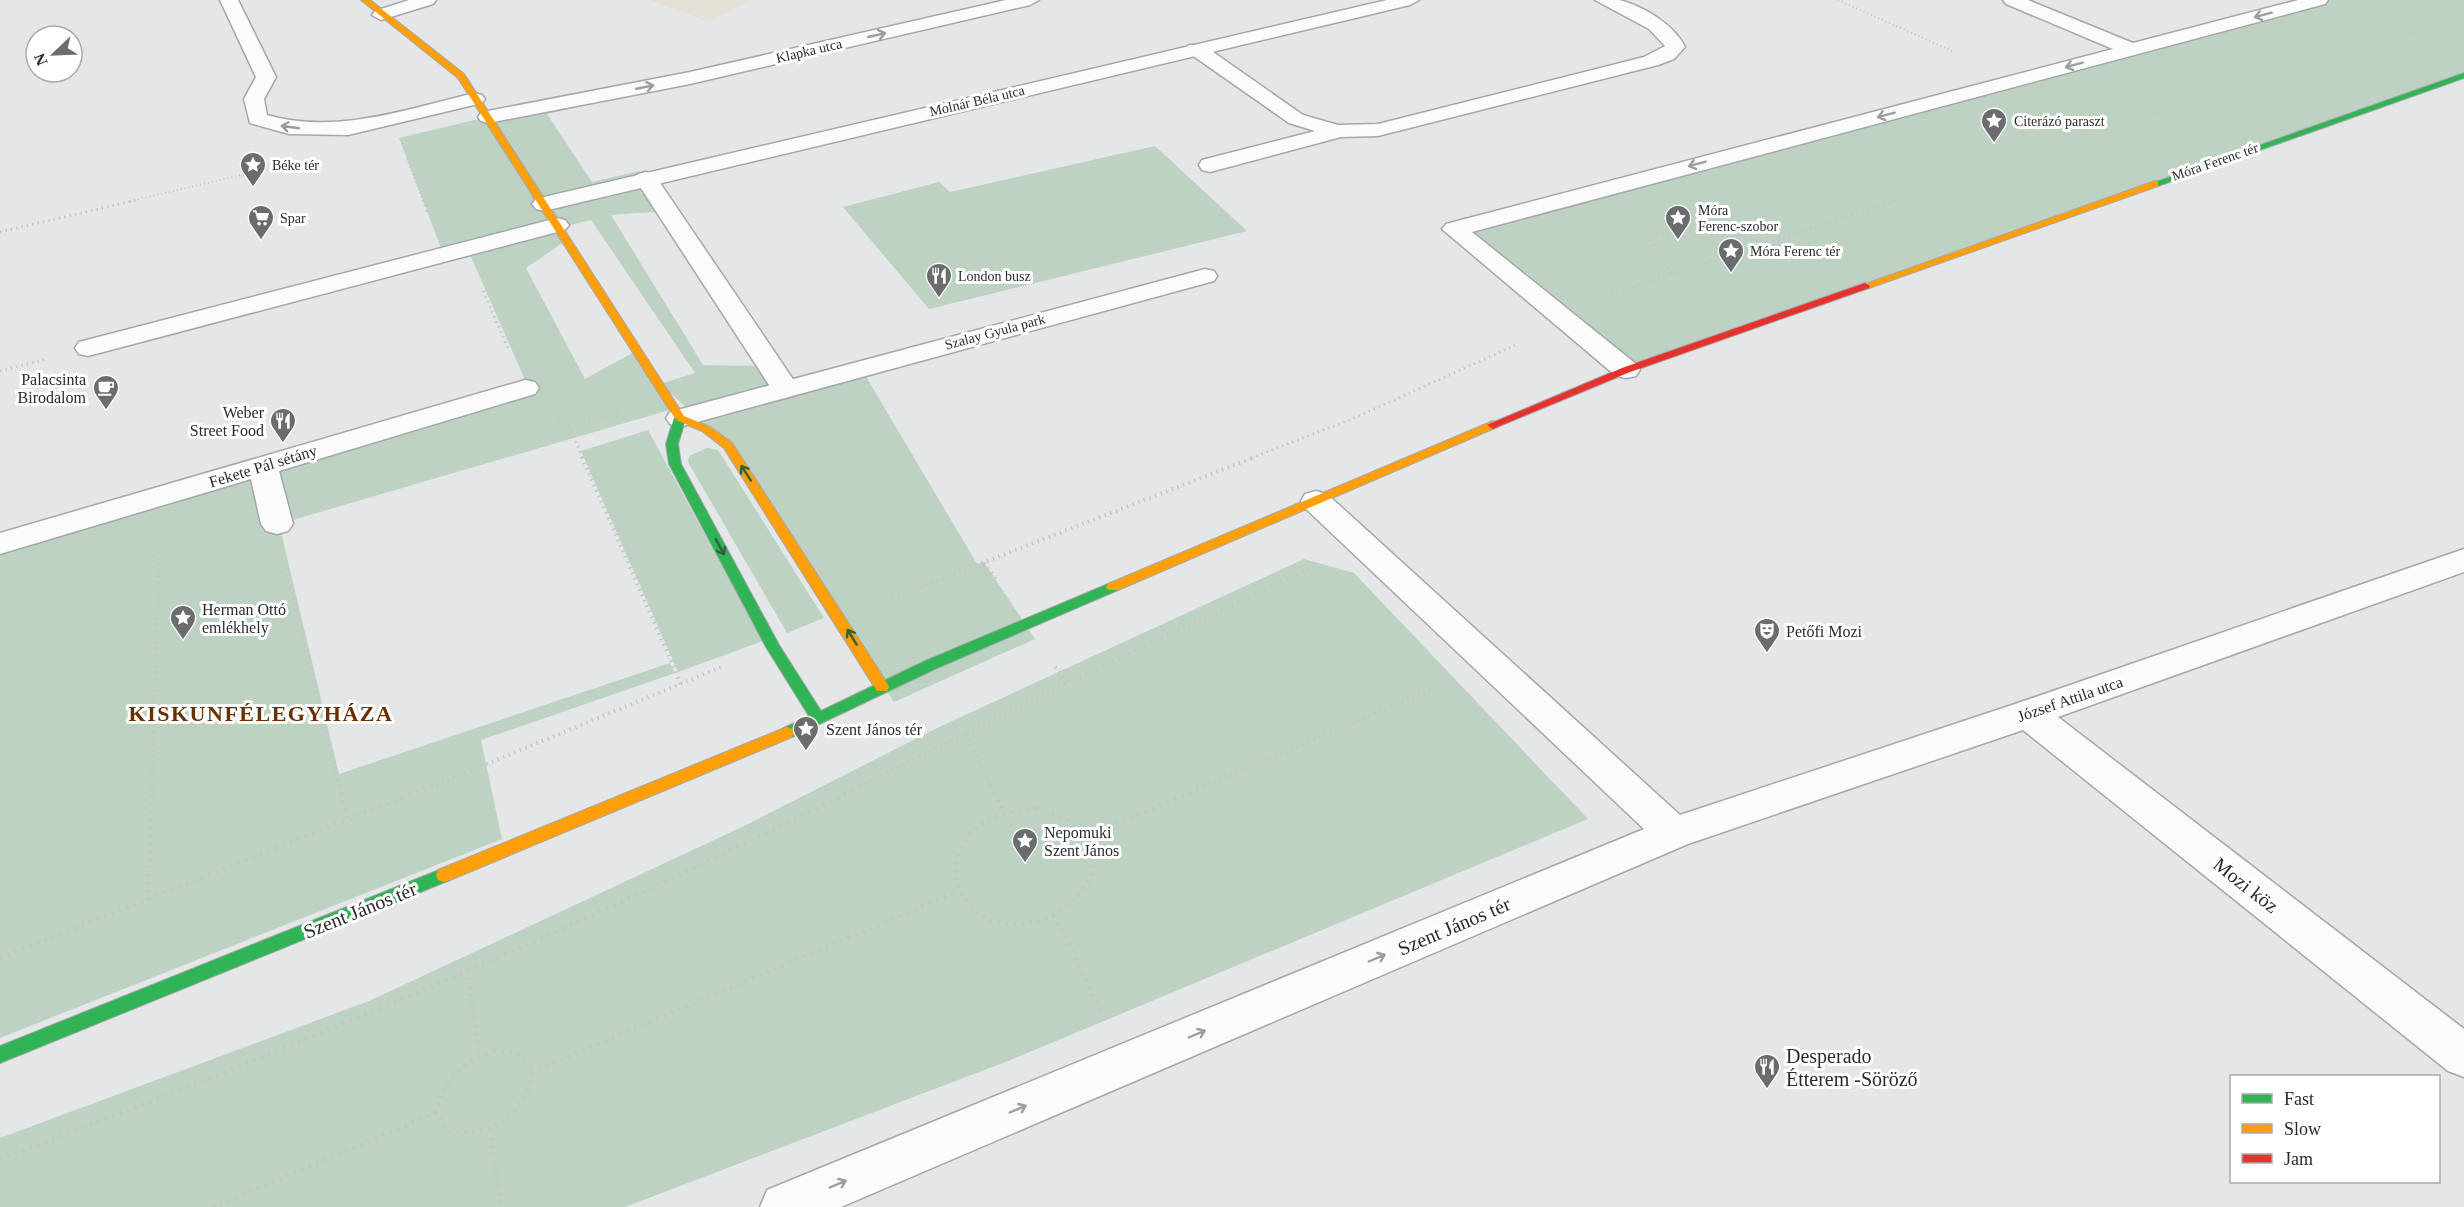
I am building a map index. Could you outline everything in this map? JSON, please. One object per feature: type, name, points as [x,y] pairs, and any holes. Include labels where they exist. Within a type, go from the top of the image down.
[{"type":"main road","points":[[365,0],[381,15],[461,75],[680,418],[706,429],[728,446],[882,687]]},
{"type":"main road","name":"Móra Ferenc tér","points":[[1418,456],[1626,370],[2464,75]]},
{"type":"main road","points":[[680,418],[672,444],[675,464],[772,647],[818,717]]},
{"type":"main road","name":"Szent János tér","points":[[0,1055],[372,905],[818,717],[882,687],[1418,456]]},
{"type":"street","points":[[229,0],[266,77],[254,99],[257,119],[289,128],[348,129],[476,99]]},
{"type":"street","points":[[381,15],[427,0]]},
{"type":"street","name":"Klapka utca","points":[[488,117],[690,78],[1030,0]]},
{"type":"street","name":"Molnár Béla utca","points":[[544,204],[1410,0]]},
{"type":"street","points":[[1210,165],[1337,131],[1378,130],[1651,61],[1667,55],[1675,47],[1673,39],[1664,30],[1604,0]]},
{"type":"street","points":[[2012,0],[2132,50]]},
{"type":"street","points":[[1626,370],[1454,229],[2319,0]]},
{"type":"street","points":[[1196,49],[1296,119],[1337,131]]},
{"type":"street","points":[[646,179],[785,388]]},
{"type":"street","points":[[88,348],[557,225]]},
{"type":"street","name":"Szalay Gyula park","points":[[680,418],[1205,276]]},
{"type":"street","name":"Fekete Pál sétány","points":[[0,544],[525,388]]},
{"type":"street","points":[[262,466],[277,524]]},
{"type":"street","points":[[1316,501],[1674,833]]},
{"type":"street","name":"József Attila utca","points":[[1674,833],[2028,714],[2464,560]]},
{"type":"street","name":"Mozi köz","points":[[2028,714],[2464,1056]]},
{"type":"street","name":"Szent János tér","points":[[784,1207],[1674,833]]},
{"type":"path","points":[[1838,0],[2018,80]]},
{"type":"path","points":[[2397,0],[2434,13]]},
{"type":"path","points":[[2408,33],[2418,18],[2434,13],[2464,9]]},
{"type":"path","points":[[1610,294],[2408,33],[2464,22]]},
{"type":"path","points":[[2108,100],[2143,107],[2159,114]]},
{"type":"path","points":[[2070,106],[2066,112],[2066,118],[2092,136]]},
{"type":"path","points":[[0,232],[273,168]]},
{"type":"path","points":[[1671,274],[1647,235],[1670,232],[1774,240]]},
{"type":"path","points":[[892,598],[1352,419],[1518,344],[1525,338]]},
{"type":"path","points":[[569,426],[681,684]]},
{"type":"path","points":[[277,524],[348,821]]},
{"type":"path","points":[[148,900],[159,538]]},
{"type":"path","points":[[0,1159],[101,1122],[342,1025],[590,918],[790,823],[1067,683],[1362,543]]},
{"type":"path","points":[[1086,837],[1492,663]]},
{"type":"path","points":[[0,958],[348,821],[728,665]]},
{"type":"path","points":[[966,734],[1004,813]]},
{"type":"path","points":[[1037,808],[1057,812],[1075,823],[1086,837],[1092,853],[1092,870],[1085,887],[1072,903],[1054,915],[1032,922],[1008,924],[986,919],[968,907],[957,892],[953,874],[955,857],[962,841],[976,826],[1004,813],[1037,808]]},
{"type":"path","points":[[531,1072],[957,892]]},
{"type":"path","points":[[1054,915],[1128,1063]]},
{"type":"path","points":[[468,970],[479,1055]]},
{"type":"path","points":[[494,1051],[519,1055],[527,1062],[531,1072],[526,1097],[516,1110],[490,1130],[474,1134],[448,1131],[436,1112],[442,1086],[453,1074],[479,1055],[494,1051]]},
{"type":"path","points":[[213,1207],[436,1112]]},
{"type":"path","points":[[490,1130],[501,1207]]},
{"type":"shaded area","points":[[649,0],[751,0],[709,22]]},
{"type":"green space","points":[[2321,0],[2464,0],[2464,72],[1627,369],[1454,229]]},
{"type":"green space","points":[[588,98],[591,104],[547,114],[592,182],[639,171],[666,211],[611,215],[703,365],[768,366],[784,389],[861,368],[977,564],[984,562],[1035,639],[894,702],[729,445],[660,384],[695,373],[591,220],[559,228],[567,240],[526,268],[585,379],[636,351],[673,409],[279,524],[339,774],[670,663],[675,673],[481,740],[502,839],[0,1038],[0,536],[525,380],[468,250],[444,256],[399,138],[487,117]]},
{"type":"green space","points":[[1155,146],[1247,231],[929,309],[843,207],[939,182],[950,192]]},
{"type":"green space","points":[[648,430],[763,641],[678,672],[581,451]]},
{"type":"green space","points":[[707,448],[718,450],[824,618],[787,633],[688,462],[689,456]]},
{"type":"green space","points":[[1304,559],[1354,573],[1588,819],[1008,1061],[625,1207],[0,1207],[0,1138],[369,1001],[744,826],[939,727]]},
{"type":"traffic: fast","points":[[2155,184],[2464,75]]},
{"type":"traffic: fast","points":[[680,418],[672,444],[675,464],[773,647],[817,717]]},
{"type":"traffic: fast","points":[[787,733],[930,665],[1113,587]]},
{"type":"traffic: fast","points":[[0,1055],[444,875]]},
{"type":"traffic: slow","points":[[365,0],[461,76],[680,418]]},
{"type":"traffic: slow","points":[[1865,286],[2155,184]]},
{"type":"traffic: slow","points":[[680,418],[706,429],[728,446],[882,687]]},
{"type":"traffic: slow","points":[[1113,587],[1493,425]]},
{"type":"traffic: slow","points":[[444,875],[787,733]]},
{"type":"traffic: jam","points":[[1493,425],[1626,370],[1865,286]]},
{"type":"place","name":"Citerázó paraszt","points":[[1994,144]]},
{"type":"place","name":"Béke tér","points":[[253,188]]},
{"type":"place","name":"Spar","points":[[261,241]]},
{"type":"place","name":"Móra Ferenc-szobor","points":[[1678,241]]},
{"type":"place","name":"Móra Ferenc tér","points":[[1731,274]]},
{"type":"place","name":"London busz","points":[[939,299]]},
{"type":"place","name":"Palacsinta Birodalom","points":[[106,411]]},
{"type":"place","name":"Weber Street Food","points":[[283,444]]},
{"type":"place","name":"Herman Ottó emlékhely","points":[[183,641]]},
{"type":"place","name":"Petőfi Mozi","points":[[1767,654]]},
{"type":"place","name":"Szent János tér","points":[[806,752]]},
{"type":"place","name":"Nepomuki Szent János","points":[[1025,864]]},
{"type":"place","name":"Desperado Étterem -Söröző","points":[[1767,1090]]},
{"type":"district","name":"KISKUNFÉLEGYHÁZA","points":[[261,713]]}]
